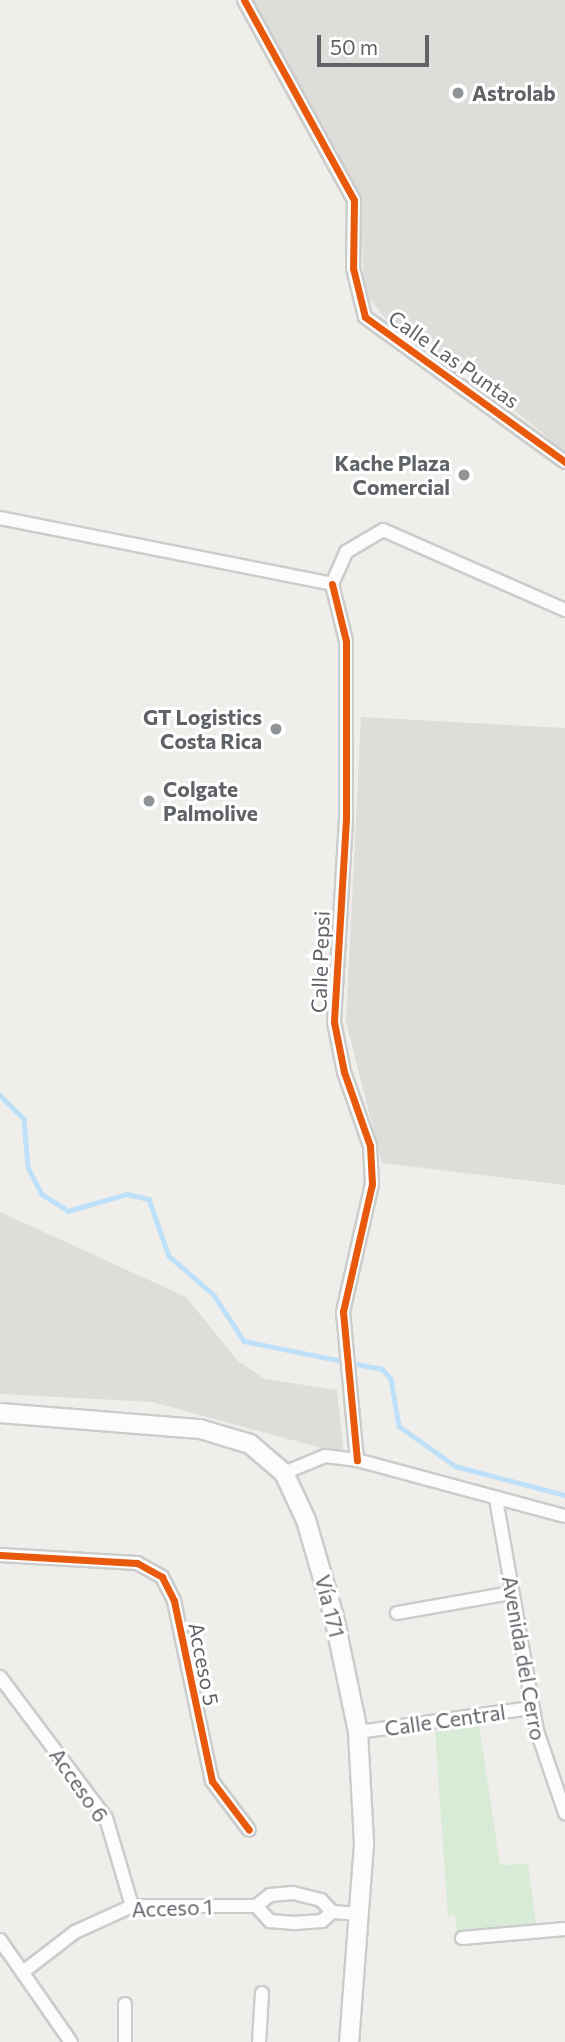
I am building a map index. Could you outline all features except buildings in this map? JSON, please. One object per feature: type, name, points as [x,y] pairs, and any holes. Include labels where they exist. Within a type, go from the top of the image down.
[{"type":"main road","name":"Vía 171","points":[[0,1413],[200,1429],[250,1444],[284,1473],[306,1520],[331,1605],[358,1732],[361,1914],[349,2042]]},
{"type":"street","name":"Calle Las Puntas","points":[[244,0],[355,200],[354,268],[365,317],[565,462]]},
{"type":"street","points":[[0,518],[332,584],[346,552],[383,530],[565,610]]},
{"type":"street","name":"Calle Pepsi","points":[[332,584],[346,641],[346,819],[334,1022],[344,1072],[370,1146],[372,1184],[343,1312],[357,1460]]},
{"type":"street","points":[[284,1473],[325,1456],[357,1460],[565,1516]]},
{"type":"street","name":"Avenida del Cerro","points":[[496,1499],[532,1708],[548,1774],[565,1813]]},
{"type":"street","name":"Acceso 5","points":[[0,1555],[137,1563],[162,1577],[174,1601],[212,1781],[249,1830]]},
{"type":"street","points":[[397,1613],[511,1592]]},
{"type":"street","name":"Acceso 6","points":[[0,1677],[106,1818],[132,1906]]},
{"type":"street","name":"Calle Central","points":[[358,1732],[532,1708]]},
{"type":"street","name":"Acceso 1","points":[[23,1972],[75,1932],[132,1906],[256,1906],[270,1895],[293,1893],[321,1900],[332,1912],[361,1914]]},
{"type":"street","name":"Acceso 1","points":[[256,1906],[270,1921],[294,1923],[322,1921],[332,1912]]},
{"type":"street","points":[[462,1938],[565,1929]]},
{"type":"street","points":[[0,1940],[71,2042]]},
{"type":"street","points":[[259,2042],[262,1993]]},
{"type":"street","points":[[125,2004],[125,2042]]},
{"type":"shaded area","points":[[249,0],[565,0],[565,452],[491,391],[388,322],[364,291],[361,196]]},
{"type":"shaded area","points":[[361,717],[565,728],[565,1185],[382,1163],[346,1022]]},
{"type":"shaded area","points":[[0,1212],[186,1297],[238,1361],[265,1379],[337,1390],[344,1454],[152,1402],[0,1394]]},
{"type":"green space","points":[[479,1725],[500,1865],[528,1864],[536,1924],[457,1931],[455,1915],[448,1916],[435,1732]]},
{"type":"waterway","points":[[0,1095],[24,1119],[28,1167],[42,1194],[68,1211],[127,1194],[149,1199],[169,1256],[214,1295],[244,1341],[382,1369],[391,1379],[399,1426],[455,1466],[565,1495]]},
{"type":"cycle path","points":[[244,0],[354,200],[353,268],[365,317],[565,462]]},
{"type":"cycle path","points":[[332,584],[346,641],[346,819],[334,1022],[344,1072],[370,1146],[372,1184],[343,1312],[357,1460]]},
{"type":"cycle path","points":[[0,1555],[137,1563],[162,1577],[174,1601],[212,1781],[249,1830]]},
{"type":"place","name":"Astrolab","points":[[458,93]]},
{"type":"place","name":"Kache Plaza Comercial","points":[[464,475]]},
{"type":"place","name":"GT Logistics Costa Rica","points":[[276,729]]},
{"type":"place","name":"Colgate Palmolive","points":[[149,801]]}]
